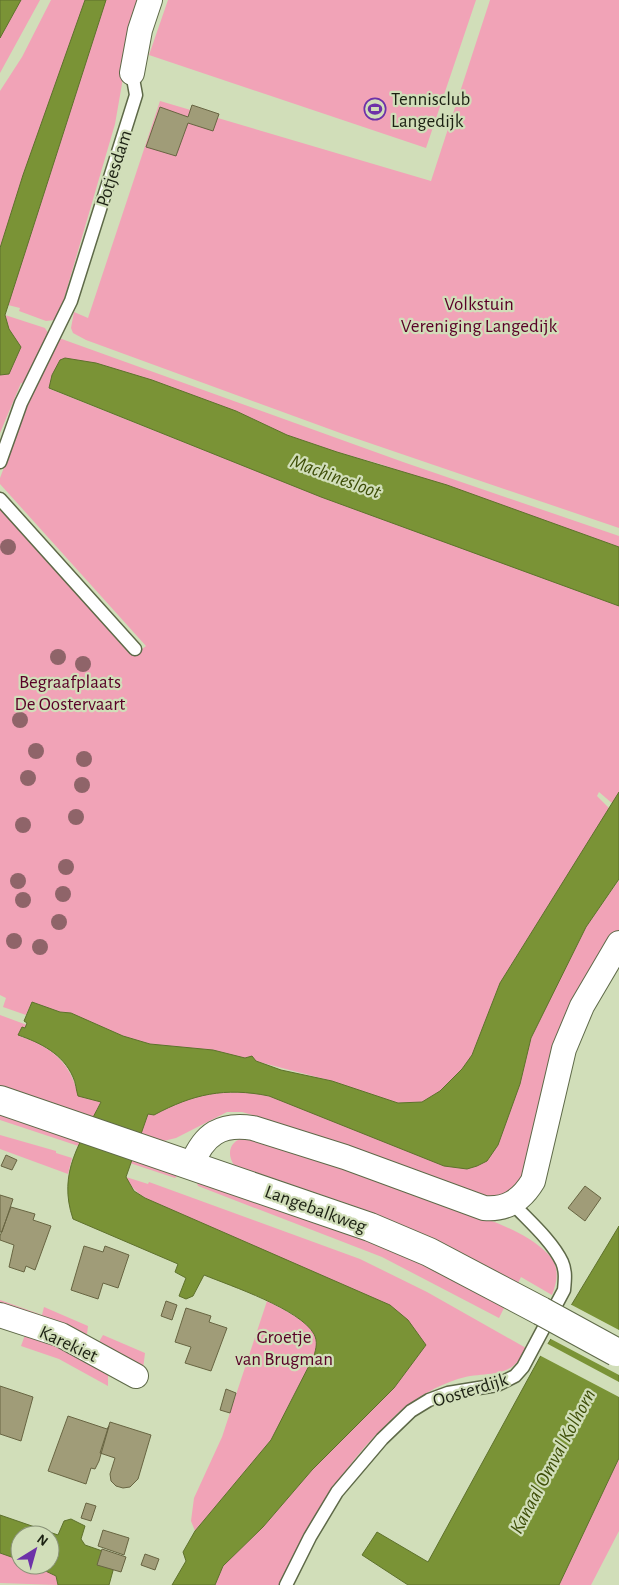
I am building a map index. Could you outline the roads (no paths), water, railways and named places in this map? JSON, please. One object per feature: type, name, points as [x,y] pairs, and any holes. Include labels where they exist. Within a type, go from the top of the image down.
[{"type":"street","name":"Potjesdam","points":[[132,73],[140,30],[150,0]]},
{"type":"street","points":[[192,1164],[198,1147],[213,1134],[225,1128],[238,1126],[253,1128],[345,1158],[484,1208],[493,1209],[513,1204],[526,1192],[532,1181],[564,1049],[582,1006],[603,966],[619,943]]},
{"type":"street","name":"Langebalkweg","points":[[0,1100],[85,1130],[192,1164],[397,1238],[618,1353]]},
{"type":"street","name":"Karekiet","points":[[0,1315],[61,1335],[136,1376]]},
{"type":"lane","name":"Potjesdam","points":[[0,462],[20,403],[71,301],[136,95],[132,73]]},
{"type":"lane","points":[[0,499],[135,649]]},
{"type":"lane","name":"Oosterdijk","points":[[286,1585],[310,1537],[337,1492],[370,1453],[411,1411],[448,1393],[506,1382],[523,1367],[564,1290],[566,1276],[562,1262],[513,1204]]},
{"type":"water","points":[[0,0],[21,0],[0,38]]},
{"type":"water","points":[[85,0],[106,0],[5,315],[9,329],[21,347],[9,374],[0,375],[0,248],[23,175]]},
{"type":"water","name":"Machinesloot","points":[[65,358],[96,363],[152,380],[236,411],[287,435],[447,485],[619,547],[619,606],[321,497],[49,388],[52,375],[60,360]]},
{"type":"water","points":[[619,792],[619,879],[586,927],[531,1038],[520,1084],[498,1145],[487,1161],[467,1169],[444,1166],[269,1096],[253,1093],[210,1094],[182,1102],[154,1115],[148,1114],[126,1177],[134,1191],[145,1198],[390,1305],[408,1320],[426,1345],[394,1388],[312,1470],[263,1527],[223,1566],[215,1585],[172,1585],[186,1561],[183,1552],[195,1531],[271,1440],[314,1356],[316,1340],[314,1334],[306,1325],[280,1307],[204,1275],[193,1296],[186,1299],[179,1296],[186,1278],[175,1272],[178,1264],[73,1219],[68,1187],[70,1172],[79,1144],[101,1102],[78,1096],[74,1079],[63,1062],[50,1050],[18,1035],[22,1027],[25,1028],[27,1023],[24,1021],[32,1002],[60,1012],[71,1013],[123,1036],[150,1044],[213,1050],[245,1058],[252,1056],[256,1061],[281,1070],[332,1081],[398,1103],[422,1102],[440,1091],[462,1069],[472,1055],[500,983]]},
{"type":"water","name":"Kanaal Omval Kolhorn","points":[[619,1226],[619,1458],[559,1585],[408,1585],[362,1555],[377,1532],[428,1562],[540,1357]]},
{"type":"water","points":[[0,1515],[29,1525],[10,1525],[10,1556],[0,1553]]},
{"type":"water","points":[[71,1519],[85,1526],[81,1539],[85,1545],[117,1556],[109,1585],[58,1585],[56,1576],[54,1575],[60,1575],[60,1530],[64,1521]]},
{"type":"place","name":"Tennisclub Langedijk","points":[[375,109]]},
{"type":"park label","name":"Volkstuin Vereniging Langedijk","points":[[479,314]]},
{"type":"park label","name":"Begraafplaats De Oostervaart","points":[[70,692]]},
{"type":"park label","name":"Groetje van Brugman","points":[[284,1347]]}]
